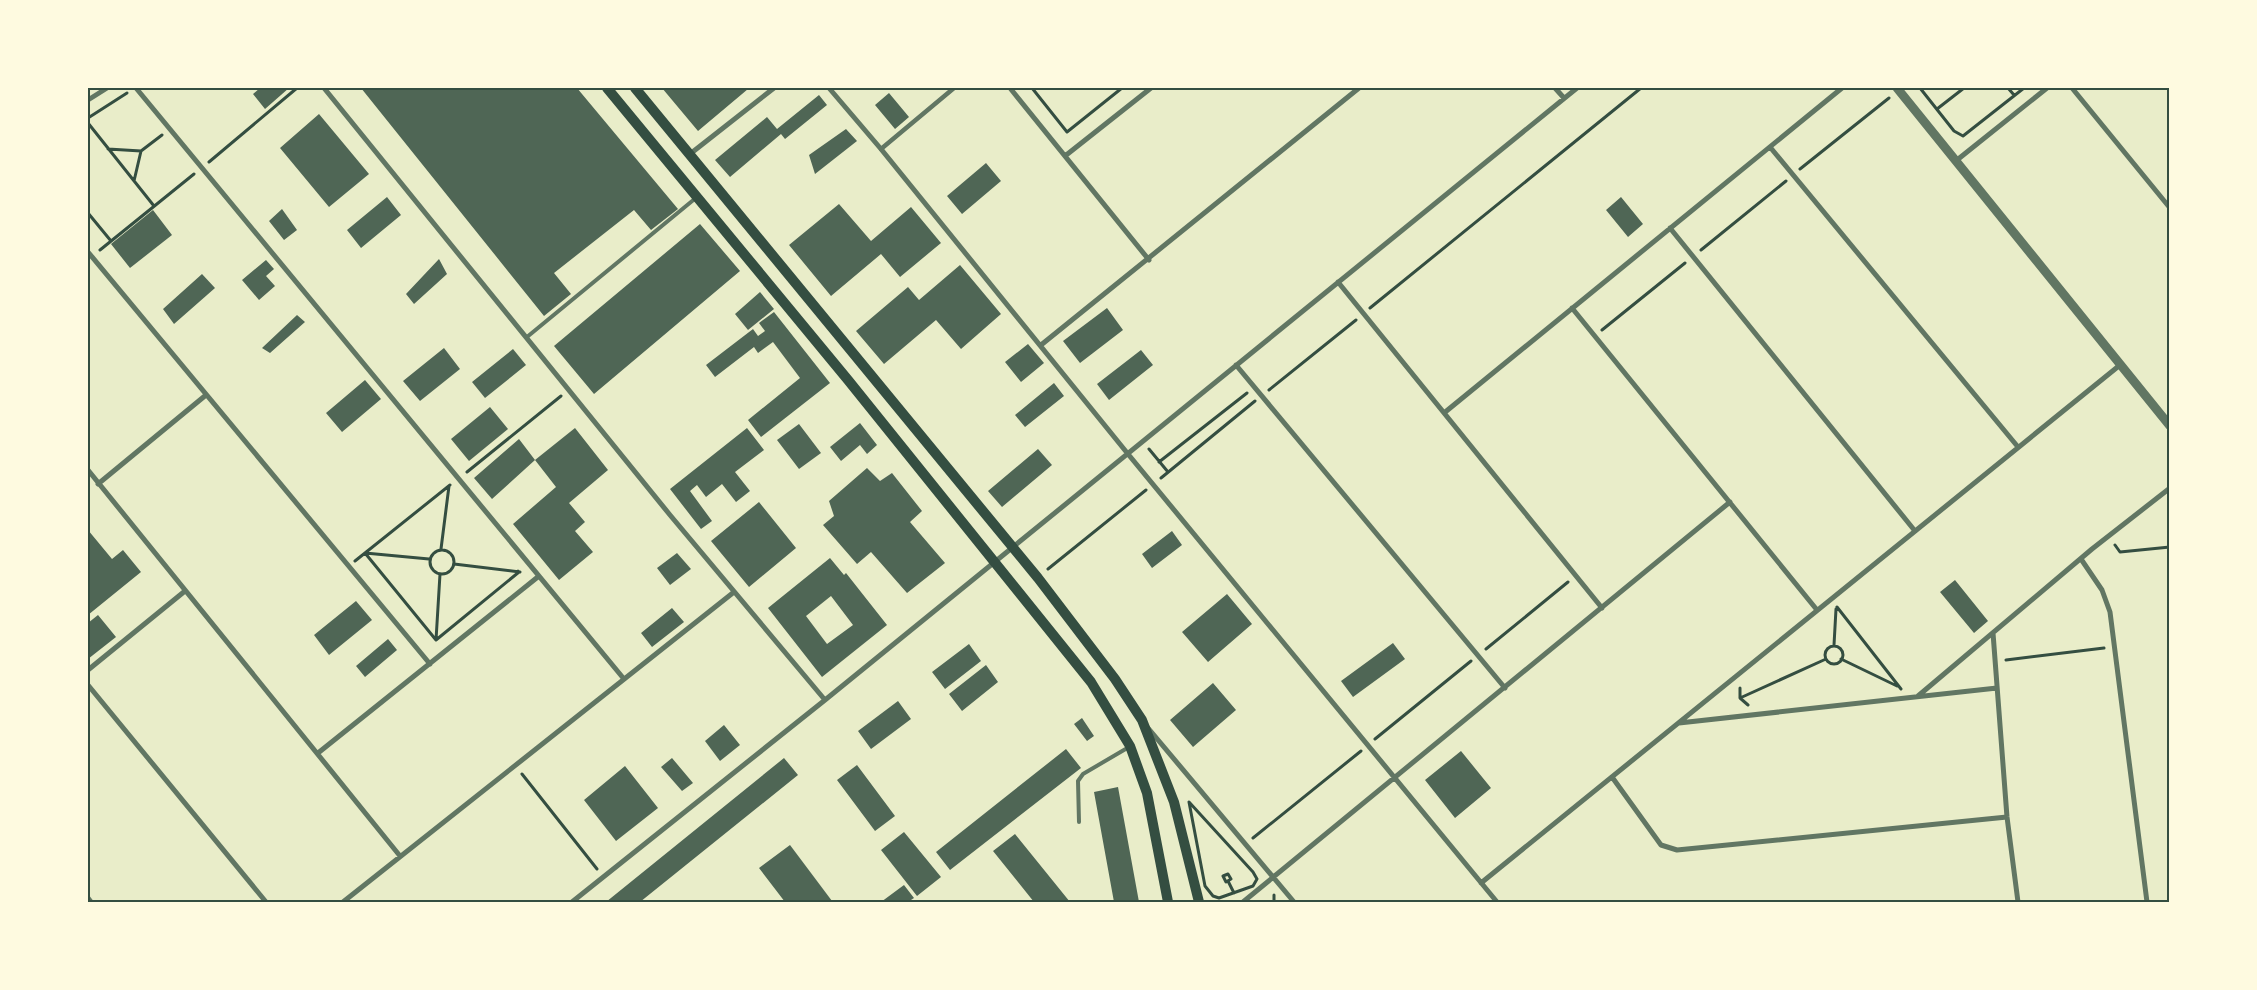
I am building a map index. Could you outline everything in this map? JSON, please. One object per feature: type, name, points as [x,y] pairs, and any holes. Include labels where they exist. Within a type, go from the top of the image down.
[{"type":"main road","points":[[607,88],[1082,669],[1105,702],[1130,746],[1147,793],[1168,902]]},
{"type":"main road","points":[[635,88],[1038,578],[1115,679],[1142,720],[1174,802],[1199,902]]},
{"type":"street","points":[[88,100],[107,88]]},
{"type":"street","points":[[136,88],[624,679]]},
{"type":"street","points":[[324,88],[734,592],[825,700]]},
{"type":"street","points":[[690,154],[774,88]]},
{"type":"street","points":[[828,88],[881,149],[1042,345],[1128,454],[1497,902]]},
{"type":"street","points":[[881,149],[954,88]]},
{"type":"street","points":[[1010,88],[1149,260]]},
{"type":"street","points":[[1065,156],[1151,88]]},
{"type":"street","points":[[1042,345],[1359,88]]},
{"type":"street","points":[[1555,88],[1564,98]]},
{"type":"street","points":[[572,902],[825,700],[1577,88]]},
{"type":"street","points":[[1444,413],[1842,88]]},
{"type":"street","points":[[1957,160],[2047,88]]},
{"type":"street","points":[[2072,88],[2170,208]]},
{"type":"street","points":[[1898,89],[2170,426]]},
{"type":"street","points":[[1770,147],[2018,447]]},
{"type":"street","points":[[1670,228],[1915,531]]},
{"type":"street","points":[[88,252],[430,664]]},
{"type":"street","points":[[1338,282],[1602,608]]},
{"type":"street","points":[[1572,308],[1818,610]]},
{"type":"street","points":[[1236,365],[1504,688]]},
{"type":"street","points":[[1481,884],[2120,365]]},
{"type":"street","points":[[98,484],[206,395]]},
{"type":"street","points":[[88,470],[400,856]]},
{"type":"street","points":[[1918,696],[2080,559],[2170,488]]},
{"type":"street","points":[[1243,902],[1274,879],[1730,502]]},
{"type":"street","points":[[2080,559],[2102,590],[2107,605],[2146,902]]},
{"type":"street","points":[[318,753],[539,576]]},
{"type":"street","points":[[88,670],[185,591]]},
{"type":"street","points":[[343,902],[734,592]]},
{"type":"street","points":[[1993,632],[2007,817],[2018,902]]},
{"type":"street","points":[[88,685],[266,902]]},
{"type":"street","points":[[1678,723],[1997,688]]},
{"type":"street","points":[[1142,720],[1294,902]]},
{"type":"street","points":[[1612,777],[1661,845],[1677,850],[2007,817]]},
{"type":"street","points":[[88,898],[91,902]]},
{"type":"lane","points":[[527,338],[697,197]]},
{"type":"lane","points":[[1079,822],[1078,781],[1083,774],[1130,746]]},
{"type":"path","points":[[1032,88],[1067,132],[1122,88]]},
{"type":"path","points":[[1038,578],[1642,88]]},
{"type":"path","points":[[1920,88],[1954,131],[1962,136],[2024,88]]},
{"type":"path","points":[[1937,109],[1964,88]]},
{"type":"path","points":[[2008,88],[2014,95]]},
{"type":"path","points":[[1595,336],[1898,89]]},
{"type":"path","points":[[88,118],[126,93],[132,100]]},
{"type":"path","points":[[88,123],[154,206]]},
{"type":"path","points":[[156,128],[167,141]]},
{"type":"path","points":[[134,181],[141,151],[170,129]]},
{"type":"path","points":[[108,149],[141,151]]},
{"type":"path","points":[[188,167],[194,174]]},
{"type":"path","points":[[88,213],[110,241]]},
{"type":"path","points":[[1159,462],[1248,392]]},
{"type":"path","points":[[1143,442],[1168,472]]},
{"type":"path","points":[[441,549],[449,486],[455,493]]},
{"type":"path","points":[[2109,536],[2120,552],[2170,547]]},
{"type":"path","points":[[441,549],[432,554],[429,559],[432,570],[440,574],[447,573],[454,564]]},
{"type":"path","points":[[441,549],[451,554],[454,564]]},
{"type":"path","points":[[429,559],[365,553],[436,640]]},
{"type":"path","points":[[454,564],[539,576]]},
{"type":"path","points":[[513,565],[519,572]]},
{"type":"path","points":[[436,640],[519,572]]},
{"type":"path","points":[[430,664],[436,640],[440,574]]},
{"type":"path","points":[[1245,845],[1576,576]]},
{"type":"path","points":[[1831,599],[1908,697]]},
{"type":"path","points":[[1829,613],[1836,606]]},
{"type":"path","points":[[1834,645],[1836,606]]},
{"type":"path","points":[[1826,659],[1826,650],[1834,645]]},
{"type":"path","points":[[1826,659],[1834,664],[1841,659],[1842,650],[1834,645]]},
{"type":"path","points":[[1995,661],[2114,647]]},
{"type":"path","points":[[1740,698],[1826,659]]},
{"type":"path","points":[[1841,659],[1899,686]]},
{"type":"path","points":[[1745,682],[1741,686],[1740,698],[1746,704],[1755,706]]},
{"type":"path","points":[[1890,688],[1899,686]]},
{"type":"path","points":[[515,766],[604,877]]},
{"type":"path","points":[[1189,802],[1256,876],[1256,883],[1253,886],[1234,893],[1220,898],[1213,896],[1206,886],[1189,802]]},
{"type":"path","points":[[1228,881],[1234,893]]},
{"type":"building","points":[[260,88],[289,88],[265,109],[253,94]]},
{"type":"building","points":[[361,88],[577,88],[678,209],[651,230],[634,210],[554,273],[571,294],[544,316]]},
{"type":"building","points":[[662,88],[746,88],[748,89],[698,131]]},
{"type":"building","points":[[889,93],[909,117],[895,129],[875,105]]},
{"type":"building","points":[[819,95],[827,105],[785,139],[781,134],[730,177],[715,160],[767,117],[777,129]]},
{"type":"building","points":[[319,114],[369,174],[329,207],[280,148]]},
{"type":"building","points":[[846,129],[857,141],[815,174],[809,155]]},
{"type":"building","points":[[986,163],[1001,181],[962,214],[947,196]]},
{"type":"building","points":[[387,197],[401,215],[361,248],[347,230]]},
{"type":"building","points":[[1621,197],[1643,224],[1628,237],[1606,210]]},
{"type":"building","points":[[839,204],[871,241],[911,207],[941,243],[900,277],[881,254],[831,296],[789,245]]},
{"type":"building","points":[[282,209],[297,230],[284,240],[269,221]]},
{"type":"building","points":[[153,210],[172,235],[130,268],[111,244]]},
{"type":"building","points":[[700,224],[740,271],[594,394],[554,346]]},
{"type":"building","points":[[439,259],[447,274],[414,304],[406,294]]},
{"type":"building","points":[[266,260],[274,269],[266,276],[275,286],[259,300],[242,280]]},
{"type":"building","points":[[960,265],[1001,314],[961,349],[936,320],[884,364],[856,331],[908,287],[919,300]]},
{"type":"building","points":[[202,274],[215,288],[174,324],[163,309]]},
{"type":"building","points":[[760,292],[774,309],[748,330],[735,314]]},
{"type":"building","points":[[1107,308],[1123,330],[1080,363],[1063,341]]},
{"type":"building","points":[[774,312],[830,383],[761,437],[748,420],[800,378],[773,342],[758,353],[754,347],[715,377],[706,365],[753,329],[758,336],[765,331],[759,323]]},
{"type":"building","points":[[297,315],[305,322],[270,353],[262,348]]},
{"type":"building","points":[[1028,344],[1044,363],[1021,382],[1005,362]]},
{"type":"building","points":[[444,348],[460,369],[420,401],[403,381]]},
{"type":"building","points":[[513,349],[526,365],[485,398],[472,382]]},
{"type":"building","points":[[1141,350],[1153,365],[1109,400],[1097,384]]},
{"type":"building","points":[[365,380],[381,399],[342,432],[326,413]]},
{"type":"building","points":[[1054,383],[1064,396],[1025,427],[1015,415]]},
{"type":"building","points":[[490,407],[508,429],[469,461],[451,439]]},
{"type":"building","points":[[860,423],[877,445],[867,454],[860,445],[841,461],[830,447]]},
{"type":"building","points":[[799,424],[821,453],[799,469],[777,440]]},
{"type":"building","points":[[575,428],[608,470],[569,503],[585,522],[575,531],[593,552],[559,580],[513,524],[556,487],[535,460]]},
{"type":"building","points":[[747,428],[764,450],[735,472],[750,491],[736,502],[722,484],[706,497],[697,485],[690,491],[712,521],[701,529],[670,489]]},
{"type":"building","points":[[519,439],[535,460],[492,499],[474,478]]},
{"type":"building","points":[[1038,449],[1052,465],[1002,507],[988,491]]},
{"type":"building","points":[[867,468],[880,481],[892,473],[922,511],[910,522],[945,563],[907,593],[871,552],[857,564],[823,525],[834,516],[829,501]]},
{"type":"building","points":[[759,502],[796,548],[749,587],[711,541]]},
{"type":"building","points":[[88,530],[112,559],[123,550],[141,572],[88,615]]},
{"type":"building","points":[[1172,531],[1182,545],[1152,568],[1142,554]]},
{"type":"building","points":[[677,553],[691,569],[670,585],[657,568]]},
{"type":"building","points":[[830,558],[844,575],[846,573],[887,625],[822,677],[768,608]],"holes":[[[831,596],[853,625],[827,644],[806,616]]]},
{"type":"building","points":[[1955,580],[1988,621],[1974,633],[1940,592]]},
{"type":"building","points":[[1227,594],[1252,624],[1208,662],[1182,632]]},
{"type":"building","points":[[356,601],[372,620],[329,655],[314,635]]},
{"type":"building","points":[[672,608],[684,622],[652,647],[641,633]]},
{"type":"building","points":[[98,615],[116,637],[88,659],[88,623]]},
{"type":"building","points":[[388,639],[397,650],[365,677],[356,666]]},
{"type":"building","points":[[1393,643],[1405,659],[1353,697],[1341,681]]},
{"type":"building","points":[[969,644],[981,661],[945,689],[932,672]]},
{"type":"building","points":[[986,665],[998,682],[962,711],[949,694]]},
{"type":"building","points":[[1213,683],[1236,710],[1193,747],[1170,720]]},
{"type":"building","points":[[898,701],[911,719],[871,749],[858,731]]},
{"type":"building","points":[[1082,718],[1094,736],[1087,741],[1074,724]]},
{"type":"building","points":[[724,725],[740,745],[720,761],[705,741]]},
{"type":"building","points":[[1066,749],[1081,768],[950,870],[936,852]]},
{"type":"building","points":[[1461,751],[1491,788],[1455,818],[1425,780]]},
{"type":"building","points":[[672,758],[693,783],[682,791],[661,767]]},
{"type":"building","points":[[784,758],[798,775],[640,902],[606,902]]},
{"type":"building","points":[[857,765],[895,816],[875,831],[837,780]]},
{"type":"building","points":[[625,766],[658,808],[616,841],[584,800]]},
{"type":"building","points":[[1118,787],[1139,902],[1114,902],[1094,792]]},
{"type":"building","points":[[904,832],[941,877],[917,896],[881,850]]},
{"type":"building","points":[[1015,834],[1070,902],[1034,902],[993,851]]},
{"type":"building","points":[[790,845],[832,901],[785,902],[759,868]]},
{"type":"building","points":[[904,885],[914,898],[908,902],[881,902]]}]
